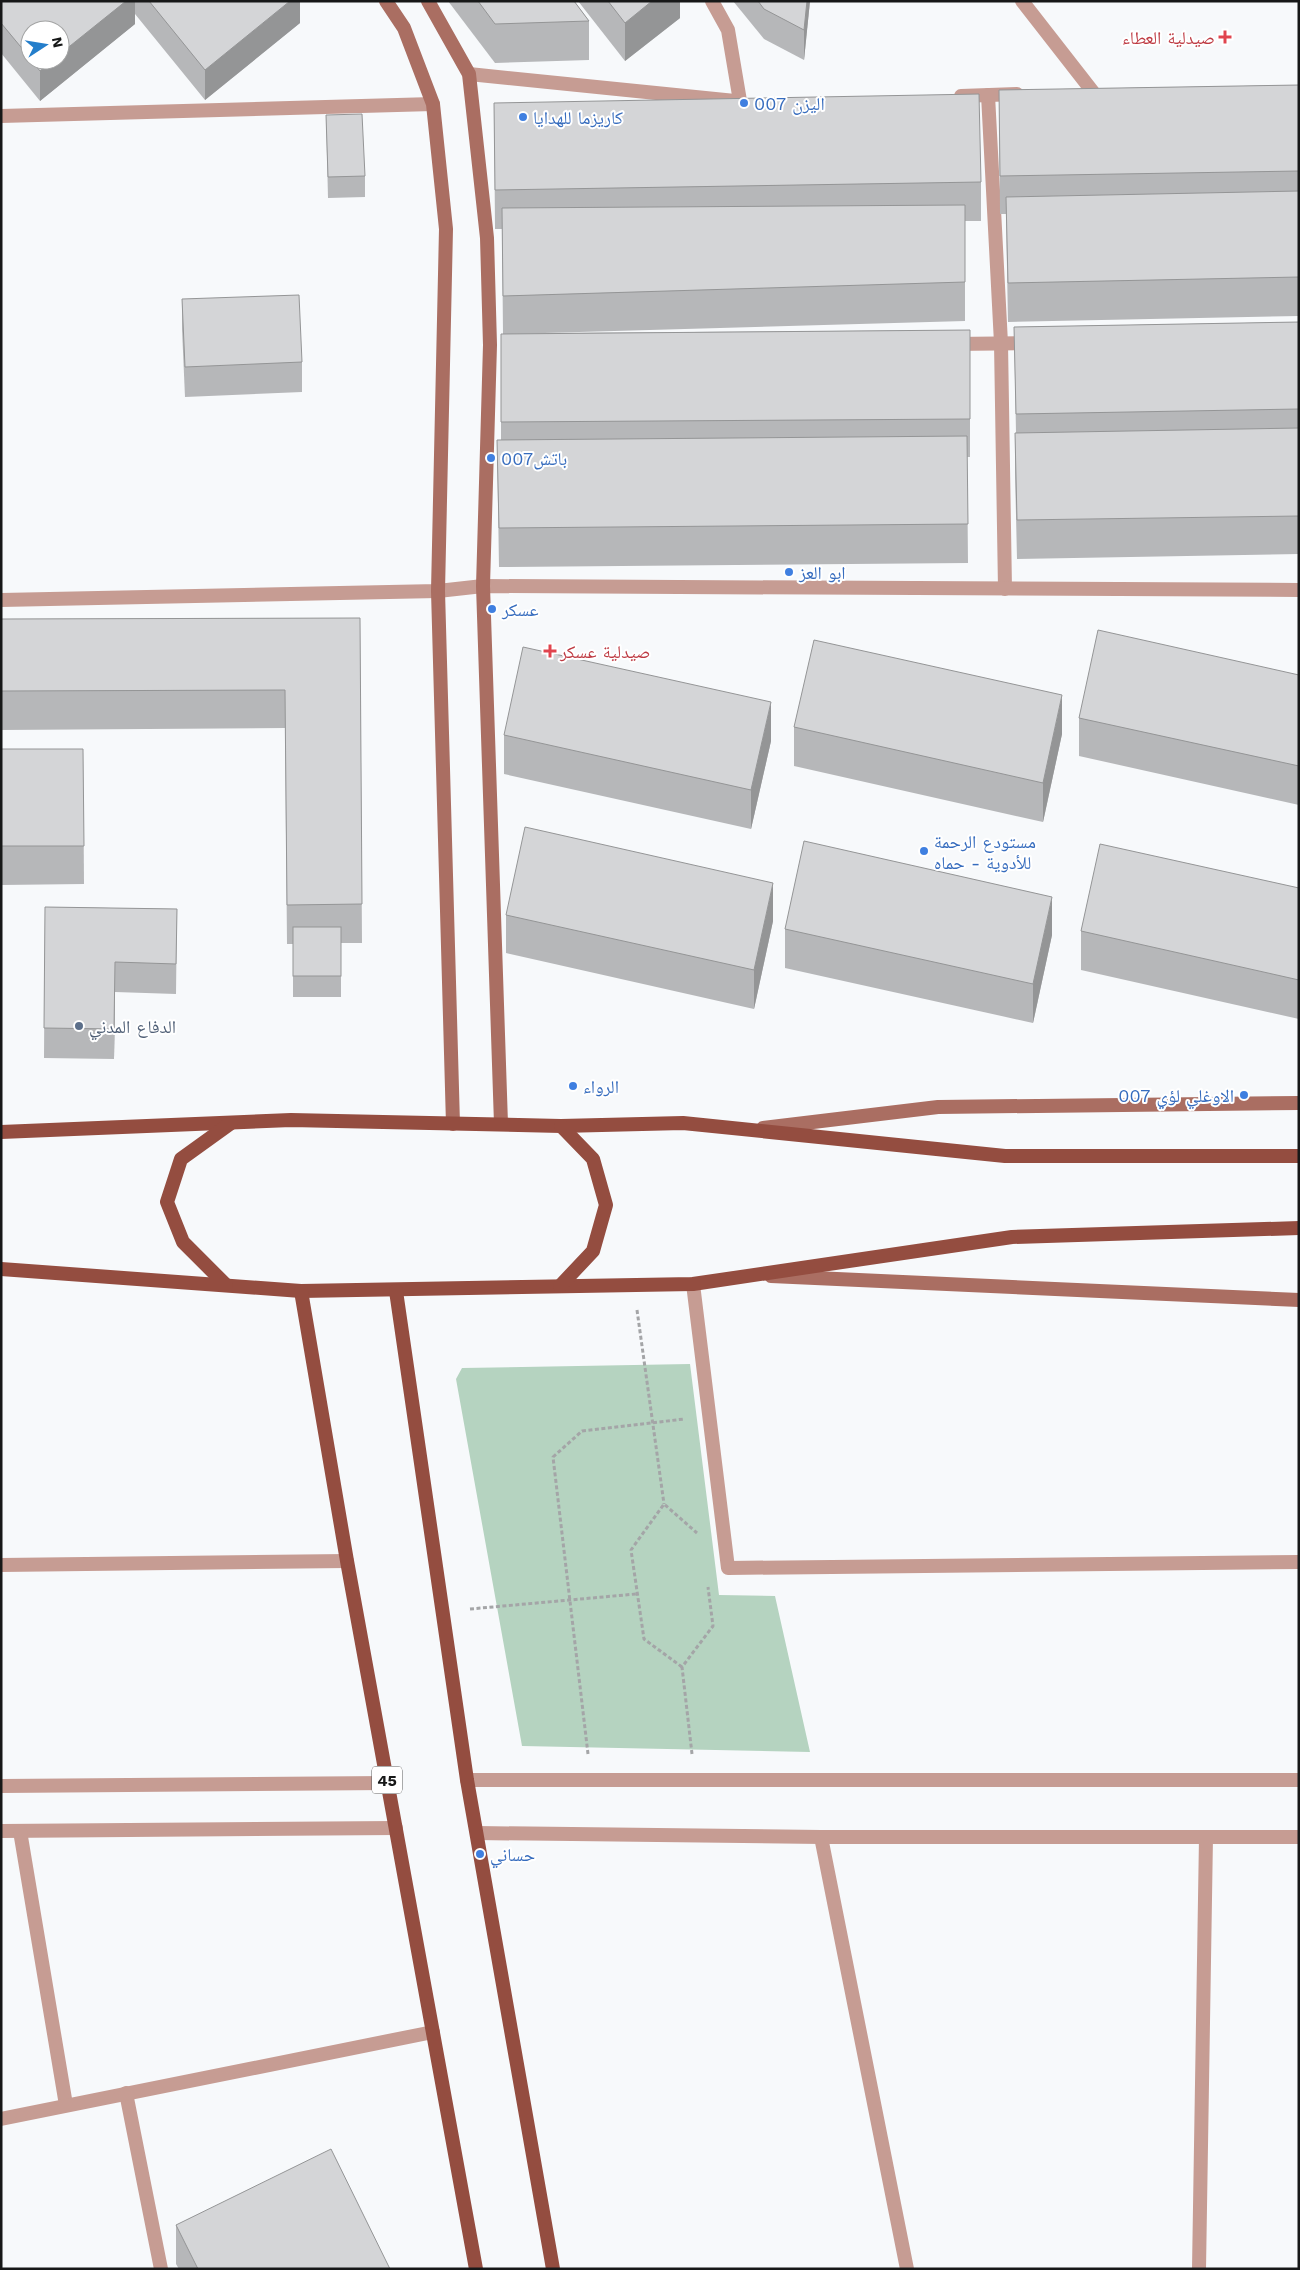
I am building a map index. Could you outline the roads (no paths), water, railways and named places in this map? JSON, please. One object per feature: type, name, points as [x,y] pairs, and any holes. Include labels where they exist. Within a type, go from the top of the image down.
[{"type":"main road","points":[[386,1],[404,28],[433,104],[446,230],[438,591],[453,1124]]},
{"type":"main road","points":[[428,1],[469,74],[487,238],[495,345],[483,586],[501,1124]]},
{"type":"main road","points":[[751,1130],[938,1107],[1299,1103]]},
{"type":"main road","points":[[1,1132],[291,1120],[561,1126],[684,1123],[1005,1156],[1299,1156]]},
{"type":"main road","points":[[226,1285],[183,1242],[167,1202],[181,1159],[231,1123]]},
{"type":"main road","points":[[560,1286],[592,1251],[606,1205],[593,1160],[561,1126]]},
{"type":"main road","points":[[1,1269],[301,1291],[396,1291],[693,1284],[1012,1237],[1299,1228]]},
{"type":"main road","points":[[753,1275],[1299,1300]]},
{"type":"main road","name":"45","points":[[301,1291],[347,1561],[476,2269]]},
{"type":"main road","points":[[396,1291],[467,1780],[553,2269]]},
{"type":"street","points":[[469,74],[745,101],[728,30],[712,1]]},
{"type":"street","points":[[1025,2],[1098,92],[1074,92]]},
{"type":"street","points":[[948,96],[1036,94]]},
{"type":"street","points":[[988,95],[1001,343],[1005,590]]},
{"type":"street","points":[[1,116],[433,104]]},
{"type":"street","points":[[942,344],[1050,343]]},
{"type":"street","points":[[1,600],[438,591],[483,586],[1299,590]]},
{"type":"street","points":[[693,1284],[728,1568],[1299,1562]]},
{"type":"street","points":[[1,1565],[347,1561]]},
{"type":"street","points":[[467,1780],[1299,1780]]},
{"type":"street","points":[[1,1786],[387,1783]]},
{"type":"street","points":[[1,1831],[396,1828]]},
{"type":"street","points":[[20,1831],[66,2105]]},
{"type":"street","points":[[477,1833],[821,1837],[1299,1837]]},
{"type":"street","points":[[821,1837],[907,2269]]},
{"type":"street","points":[[1200,2269],[1206,1837]]},
{"type":"street","points":[[1,2119],[433,2032]]},
{"type":"street","points":[[126,2093],[161,2269]]},
{"type":"place","name":"صيدلية العطاء","points":[[1225,37]]},
{"type":"place","name":"اليزن 007","points":[[744,103]]},
{"type":"place","name":"كاريزما للهدايا","points":[[523,117]]},
{"type":"place","name":"باتش007","points":[[491,458]]},
{"type":"place","name":"ابو العز","points":[[789,572]]},
{"type":"place","name":"عسكر","points":[[492,609]]},
{"type":"place","name":"صيدلية عسكر","points":[[550,651]]},
{"type":"place","name":"مستودع الرحمة للأدوية - حماه","points":[[924,851]]},
{"type":"place","name":"الدفاع المدني","points":[[79,1026]]},
{"type":"place","name":"الرواء","points":[[573,1086]]},
{"type":"place","name":"الاوغلي لؤي 007","points":[[1244,1095]]},
{"type":"place","name":"حساني","points":[[480,1854]]}]
